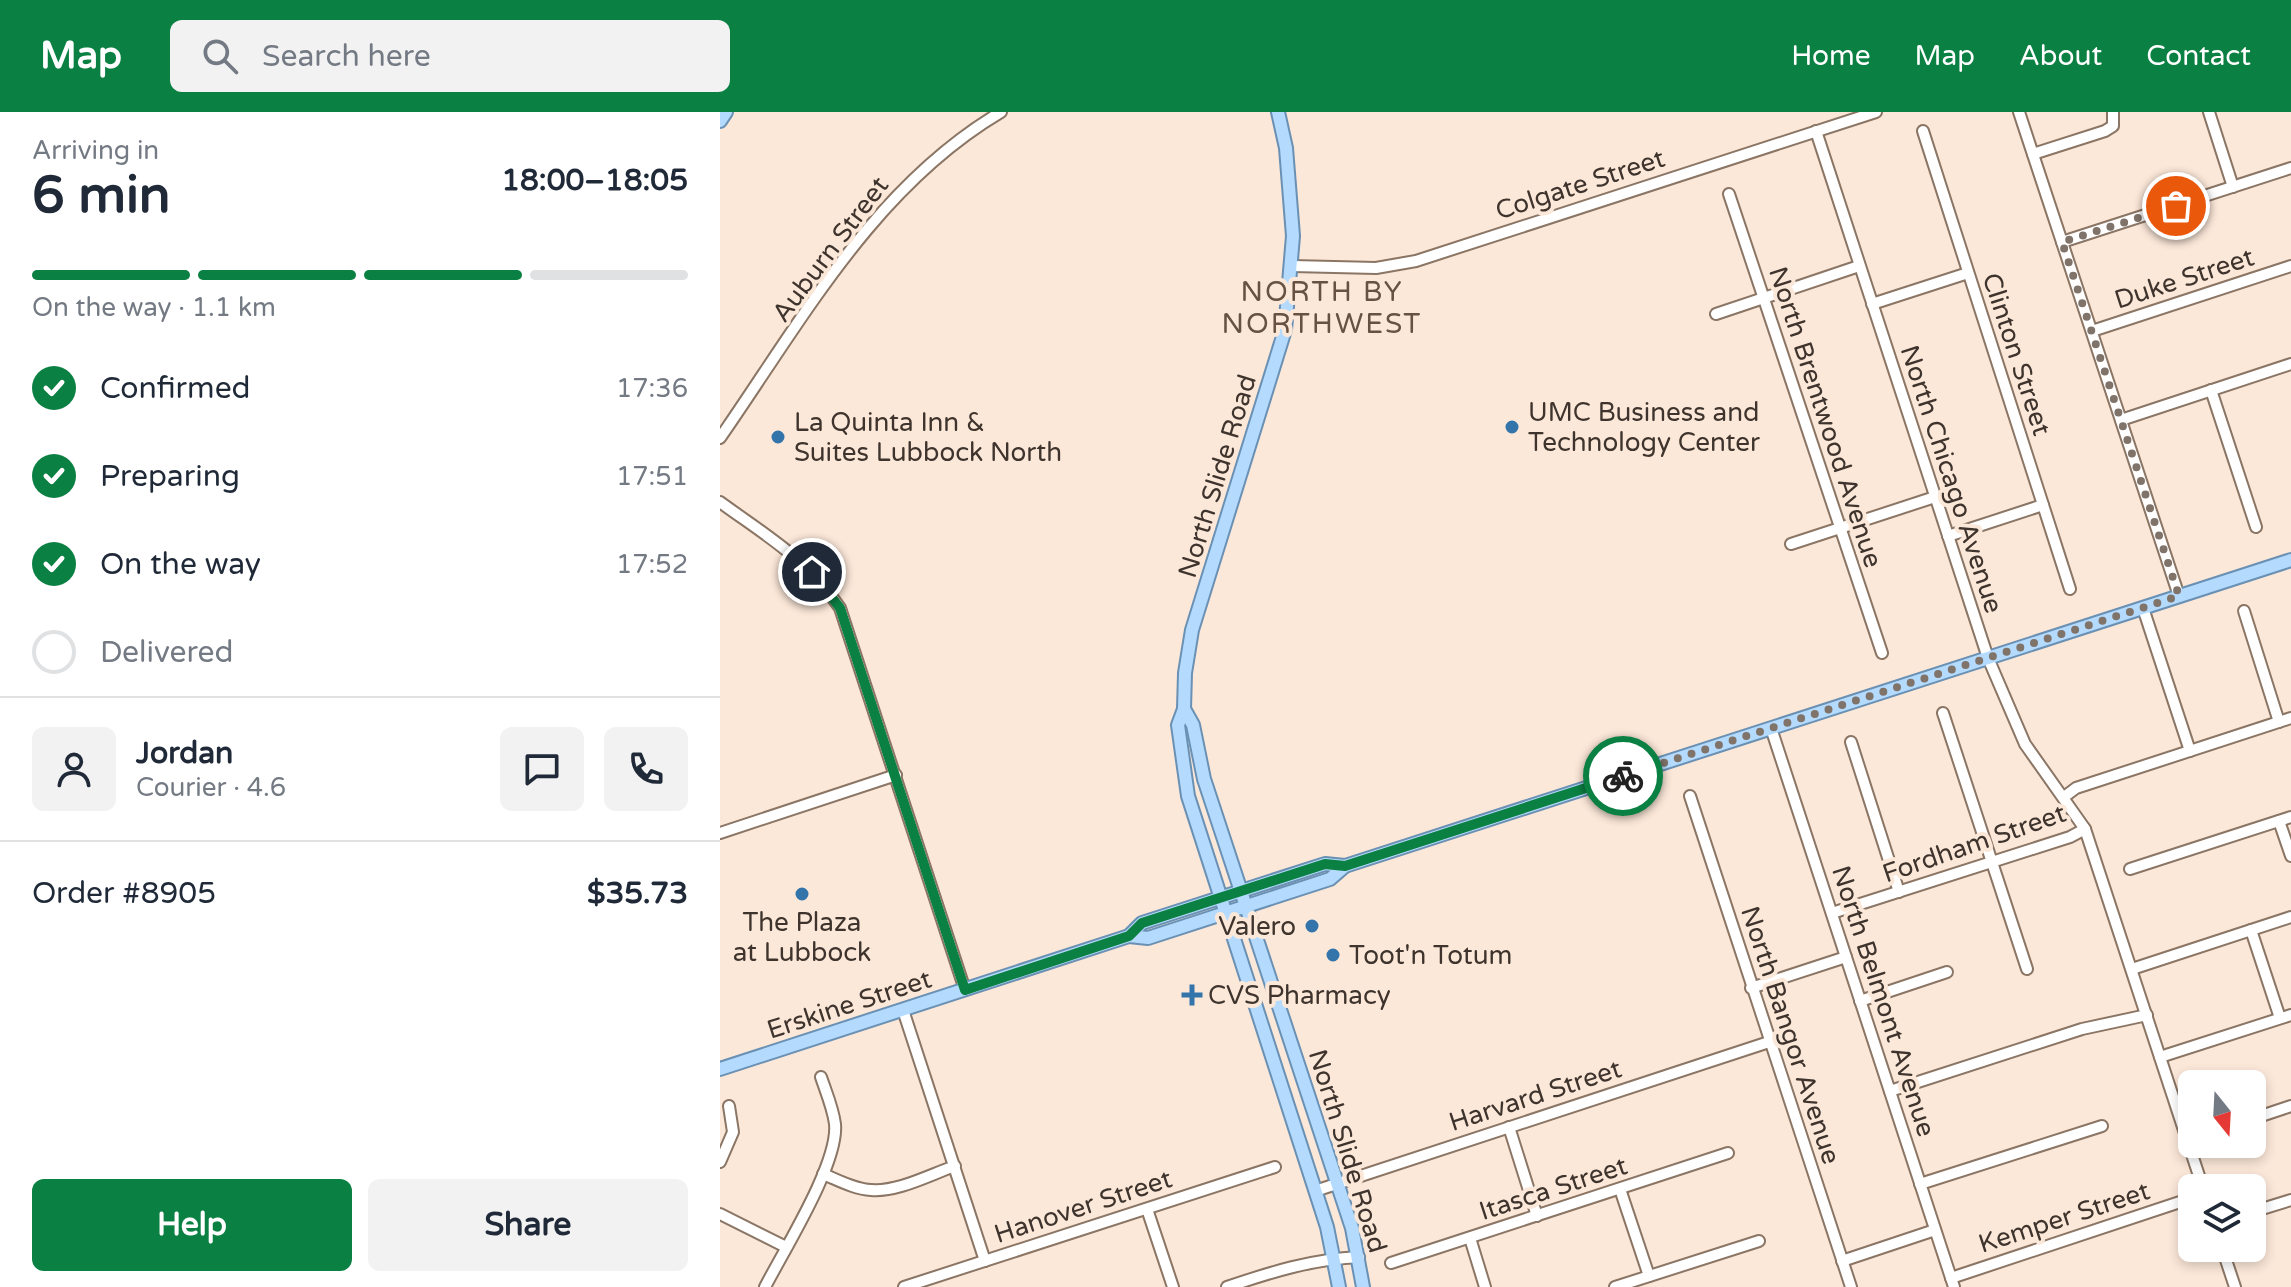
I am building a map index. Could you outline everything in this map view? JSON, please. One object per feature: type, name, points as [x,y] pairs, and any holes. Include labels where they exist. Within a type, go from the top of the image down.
[{"type":"main road","points":[[720,121],[726,112]]},
{"type":"main road","name":"North Slide Road","points":[[1278,112],[1292,195],[1292,266],[1285,330],[1192,630],[1185,673],[1184,709],[1178,725],[1184,780],[1315,1191],[1339,1287]]},
{"type":"main road","name":"Erskine Street","points":[[720,1069],[1129,936],[1148,938],[1247,906],[1330,879],[1345,866],[2291,560]]},
{"type":"main road","name":"North Slide Road","points":[[1184,709],[1193,725],[1204,779],[1338,1184],[1359,1257],[1363,1287]]},
{"type":"main road","name":"Erskine Street","points":[[1129,936],[1142,923],[1325,864],[1345,866]]},
{"type":"main road","points":[[1275,1068],[1298,1060]]},
{"type":"street","name":"Auburn Street","points":[[720,438],[854,245],[885,206],[937,157],[1001,112]]},
{"type":"street","name":"Colgate Street","points":[[1292,266],[1376,268],[1416,261],[1858,115],[1876,112]]},
{"type":"street","points":[[2019,112],[2179,596]]},
{"type":"street","points":[[2209,112],[2233,187]]},
{"type":"street","points":[[2033,154],[2105,131],[2113,126],[2113,116]]},
{"type":"street","name":"North Chicago Avenue","points":[[1816,131],[1988,658],[2025,744],[2085,829],[2178,1106]]},
{"type":"street","name":"Clinton Street","points":[[1923,131],[2070,589]]},
{"type":"street","points":[[2062,242],[2291,168]]},
{"type":"street","name":"North Brentwood Avenue","points":[[1729,194],[1882,653]]},
{"type":"street","points":[[1716,314],[1859,266]]},
{"type":"street","name":"Duke Street","points":[[2092,331],[2291,266]]},
{"type":"street","points":[[1872,304],[1968,273]]},
{"type":"street","points":[[2121,420],[2291,364]]},
{"type":"street","points":[[2211,390],[2256,527]]},
{"type":"street","points":[[1791,544],[1935,497]]},
{"type":"street","points":[[720,502],[800,559],[824,584],[840,608],[965,990]]},
{"type":"street","points":[[1948,536],[2043,505]]},
{"type":"street","points":[[2143,608],[2190,751]]},
{"type":"street","points":[[2244,611],[2279,722]]},
{"type":"street","points":[[1943,713],[2027,969]]},
{"type":"street","name":"Fordham Street","points":[[2064,797],[2076,788],[2291,718]]},
{"type":"street","name":"North Belmont Avenue","points":[[1771,728],[1952,1282]]},
{"type":"street","points":[[1851,742],[1899,892]]},
{"type":"street","points":[[720,833],[896,775]]},
{"type":"street","name":"North Bangor Avenue","points":[[1690,796],[1851,1287]]},
{"type":"street","points":[[2130,869],[2291,817]]},
{"type":"street","points":[[2279,821],[2291,856]]},
{"type":"street","name":"Fordham Street","points":[[1832,913],[2070,837],[2085,829]]},
{"type":"street","points":[[2132,969],[2291,917]]},
{"type":"street","points":[[2160,1057],[2285,1016],[2265,974],[2251,930]]},
{"type":"street","points":[[1751,988],[1846,957]]},
{"type":"street","points":[[1860,1001],[1947,972]]},
{"type":"street","points":[[903,1010],[985,1261]]},
{"type":"street","points":[[1890,1091],[2082,1029],[2147,1015]]},
{"type":"street","name":"Harvard Street","points":[[1315,1191],[1769,1042]]},
{"type":"street","points":[[765,1287],[823,1174],[833,1146],[836,1126],[821,1077]]},
{"type":"street","points":[[720,1162],[733,1132],[729,1106]]},
{"type":"street","points":[[2266,1114],[2291,1106]]},
{"type":"street","points":[[1920,1184],[2102,1126]]},
{"type":"street","points":[[1509,1127],[1537,1216]]},
{"type":"street","name":"Itasca Street","points":[[1391,1263],[1728,1153]]},
{"type":"street","points":[[823,1174],[857,1188],[888,1189],[955,1166]]},
{"type":"street","name":"Hanover Street","points":[[904,1287],[1275,1167]]},
{"type":"street","points":[[1620,1189],[1649,1276]]},
{"type":"street","points":[[2266,1208],[2291,1200]]},
{"type":"street","name":"Kemper Street","points":[[1952,1282],[2178,1203]]},
{"type":"street","points":[[1147,1209],[1173,1287]]},
{"type":"street","points":[[720,1214],[786,1247]]},
{"type":"street","points":[[1842,1261],[1935,1230]]},
{"type":"street","points":[[1470,1238],[1485,1287]]},
{"type":"street","points":[[1615,1287],[1759,1241]]},
{"type":"street","points":[[1227,1287],[1289,1266],[1359,1257]]},
{"type":"street","points":[[2227,1262],[2235,1287]]},
{"type":"way so far","points":[[1623,776],[2179,596],[2062,242],[2176,206]]},
{"type":"place","name":"UMC Business and Technology Center","points":[[1512,427]]},
{"type":"place","name":"La Quinta Inn & Suites Lubbock North","points":[[778,437]]},
{"type":"place","name":"The Plaza at Lubbock","points":[[802,894]]},
{"type":"place","name":"Valero","points":[[1312,926]]},
{"type":"place","name":"Toot'n Totum","points":[[1333,955]]},
{"type":"place","name":"CVS Pharmacy","points":[[1192,995]]},
{"type":"district","name":"NORTH BY NORTHWEST","points":[[1322,307]]},
{"type":"route","points":[[812,572],[840,608],[965,990],[1129,936],[1142,923],[1325,864],[1345,866],[1623,776]]}]
